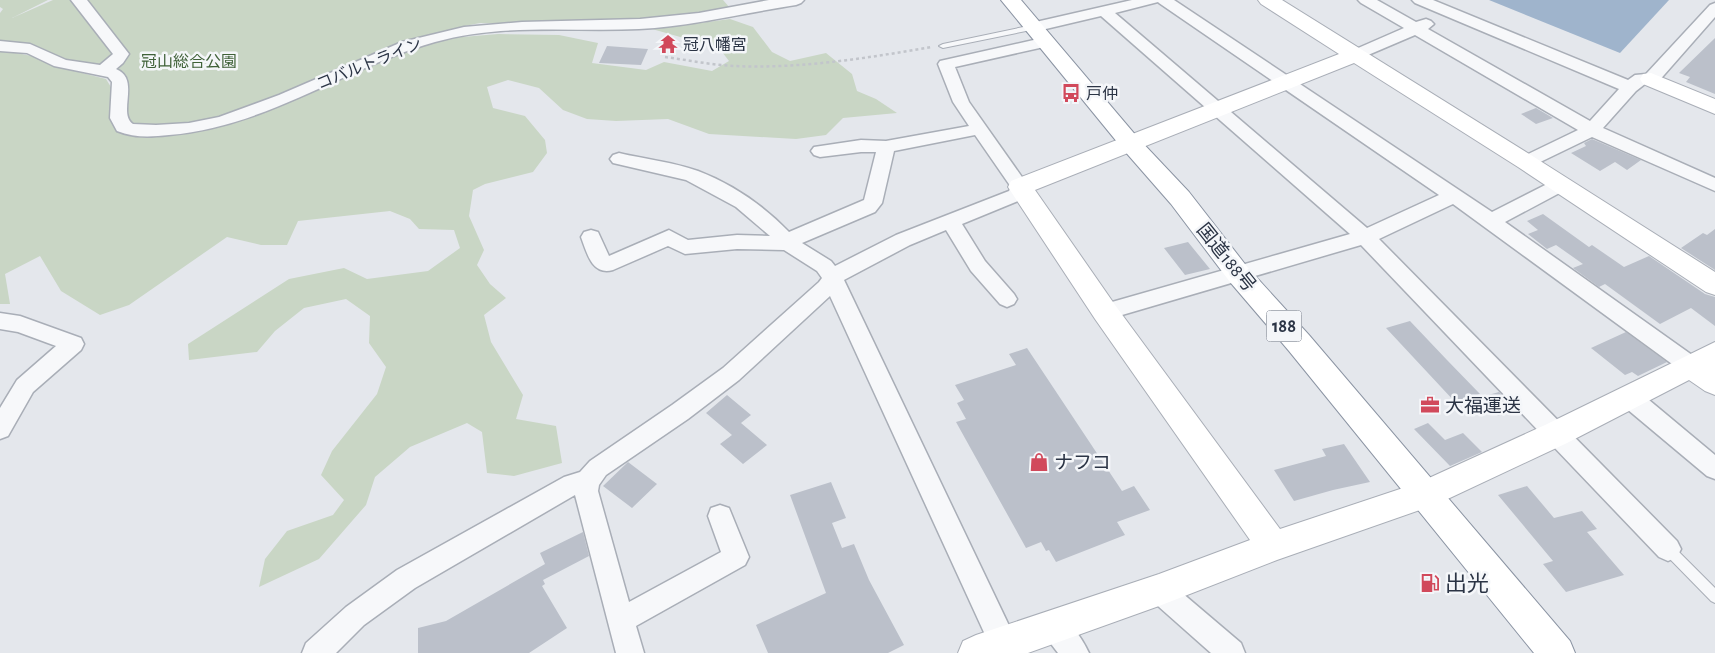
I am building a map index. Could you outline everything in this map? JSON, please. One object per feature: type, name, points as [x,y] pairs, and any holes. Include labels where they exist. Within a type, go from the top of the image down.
[{"type":"main road","name":"国道188号","points":[[1011,0],[1130,143],[1180,198],[1239,275],[1300,343],[1557,653]]},
{"type":"main road","points":[[1268,0],[1526,162],[1715,285]]},
{"type":"main road","points":[[1273,546],[1105,312],[1020,188],[1355,55]]},
{"type":"main road","points":[[1650,79],[1715,106]]},
{"type":"main road","points":[[990,648],[1159,590],[1273,546],[1426,494],[1556,434],[1703,360],[1715,383]]},
{"type":"street","points":[[0,46],[30,49],[60,63],[80,68],[104,70],[117,60],[121,54],[79,0]]},
{"type":"street","name":"コバルトライン","points":[[104,70],[114,74],[120,82],[119,118],[123,127],[134,131],[171,131],[196,128],[249,112],[408,45],[440,35],[480,29],[640,24],[705,17],[796,0]]},
{"type":"street","points":[[630,653],[586,491],[587,481],[598,468],[680,412],[731,374],[827,287],[832,277],[903,240],[1016,194],[1020,188],[961,102],[946,64],[1040,35],[1104,11],[1152,0]]},
{"type":"street","points":[[1164,0],[1491,221],[1703,360]]},
{"type":"street","points":[[1366,0],[1592,130],[1715,185]]},
{"type":"street","points":[[1420,0],[1630,87]]},
{"type":"street","points":[[1526,162],[1592,130],[1630,87],[1641,79],[1650,79],[1715,8]]},
{"type":"street","points":[[1104,11],[1365,237],[1539,414],[1556,434],[1668,549]]},
{"type":"street","points":[[1355,55],[1452,13]]},
{"type":"street","points":[[820,151],[861,146],[886,147],[980,129]]},
{"type":"street","points":[[591,238],[598,256],[606,265],[669,237],[685,247],[737,242],[788,243],[800,234],[868,208],[873,203],[886,147]]},
{"type":"street","points":[[619,159],[691,175],[743,202],[770,224],[788,243],[824,266],[832,277],[990,648]]},
{"type":"street","points":[[1491,221],[1560,185]]},
{"type":"street","points":[[1105,312],[1239,275],[1365,237],[1454,196]]},
{"type":"street","points":[[950,221],[978,266],[1007,299]]},
{"type":"street","points":[[0,321],[20,324],[73,344],[25,386],[0,429]]},
{"type":"street","points":[[1629,397],[1715,469]]},
{"type":"street","points":[[316,653],[354,616],[406,579],[573,484],[587,481]]},
{"type":"street","points":[[622,620],[736,556],[720,516]]},
{"type":"street","points":[[1159,590],[1231,653]]},
{"type":"street","points":[[1055,627],[1075,653]]},
{"type":"lane","points":[[943,46],[1040,35]]},
{"type":"lane","points":[[1668,549],[1715,597]]},
{"type":"path","points":[[665,57],[732,66],[793,66],[857,60],[943,46]]},
{"type":"green space","name":"冠山総合公園","points":[[0,0],[48,0],[12,18],[53,0],[723,0],[730,8],[671,17],[685,25],[730,19],[753,27],[772,52],[790,61],[826,53],[852,74],[857,91],[876,99],[897,113],[843,118],[826,135],[796,139],[709,134],[668,119],[616,121],[587,119],[563,110],[539,88],[508,80],[487,87],[493,108],[525,116],[545,140],[547,153],[533,172],[485,184],[473,190],[469,216],[484,250],[477,265],[490,284],[506,298],[484,315],[491,342],[523,395],[516,419],[556,426],[562,463],[514,476],[487,473],[482,432],[467,423],[410,447],[375,477],[366,505],[319,559],[259,587],[265,559],[287,531],[333,515],[344,500],[321,475],[332,451],[377,394],[386,367],[369,343],[370,316],[346,299],[304,308],[275,331],[257,352],[189,360],[188,344],[289,279],[344,268],[367,279],[428,271],[460,248],[454,230],[419,229],[410,219],[390,211],[298,221],[287,245],[261,245],[227,237],[129,305],[100,315],[61,291],[40,256],[5,274],[10,304],[0,304],[0,50],[37,57],[70,70],[106,79],[114,92],[127,87],[128,79],[122,73],[0,44],[0,13],[3,9],[0,7]],"holes":[[[480,23],[652,29],[719,48],[729,61],[712,71],[664,62],[646,70],[592,63],[598,43],[559,35],[498,34],[427,40],[283,95],[355,62],[404,44]]]},
{"type":"water","points":[[1489,0],[1669,0],[1620,53]]},
{"type":"building","points":[[1715,38],[1715,94],[1686,82],[1690,77],[1679,73]]},
{"type":"building","points":[[607,46],[648,49],[641,65],[599,63]]},
{"type":"building","points":[[1536,108],[1553,118],[1536,124],[1521,114]]},
{"type":"building","points":[[1592,139],[1641,160],[1627,170],[1615,162],[1600,171],[1571,153],[1586,146],[1584,143]]},
{"type":"building","points":[[1543,214],[1589,247],[1592,245],[1624,267],[1649,256],[1705,294],[1715,297],[1715,326],[1691,308],[1660,324],[1605,284],[1599,287],[1573,268],[1583,264],[1556,245],[1547,249],[1528,234],[1538,230],[1527,221]]},
{"type":"building","points":[[1715,229],[1715,270],[1681,248],[1703,233],[1707,235]]},
{"type":"building","points":[[1188,242],[1210,269],[1185,275],[1164,248]]},
{"type":"building","points":[[1410,321],[1480,394],[1455,402],[1386,328]]},
{"type":"building","points":[[1626,332],[1667,362],[1638,376],[1632,372],[1625,375],[1591,348]]},
{"type":"building","points":[[1027,348],[1122,491],[1134,486],[1150,510],[1117,522],[1125,535],[1056,562],[1049,550],[1046,551],[1041,542],[1026,548],[956,422],[966,419],[957,403],[964,400],[955,385],[1016,365],[1009,354]]},
{"type":"building","points":[[1499,392],[1517,411],[1498,416],[1481,397]]},
{"type":"building","points":[[727,395],[751,415],[741,423],[767,445],[743,464],[720,444],[732,435],[706,413]]},
{"type":"building","points":[[1428,423],[1445,440],[1463,433],[1482,452],[1450,466],[1414,429]]},
{"type":"building","points":[[1344,444],[1370,482],[1294,501],[1274,470],[1326,456],[1322,449]]},
{"type":"building","points":[[628,462],[657,484],[632,508],[603,486]]},
{"type":"building","points":[[831,482],[846,518],[832,523],[842,548],[854,544],[869,580],[904,645],[888,653],[768,653],[756,625],[826,593],[790,495]]},
{"type":"building","points":[[1527,486],[1554,518],[1582,511],[1597,529],[1587,532],[1624,575],[1566,592],[1543,564],[1553,561],[1498,495]]},
{"type":"building","points":[[583,532],[589,556],[543,580],[545,584],[542,586],[567,628],[529,653],[418,653],[418,628],[446,621],[545,564],[540,553]]},
{"type":"place","name":"冠八幡宮","points":[[668,44]]},
{"type":"place","name":"戸仲","points":[[1071,93]]},
{"type":"place","name":"大福運送","points":[[1430,405]]},
{"type":"place","name":"ナフコ","points":[[1039,462]]},
{"type":"place","name":"出光","points":[[1430,583]]}]
